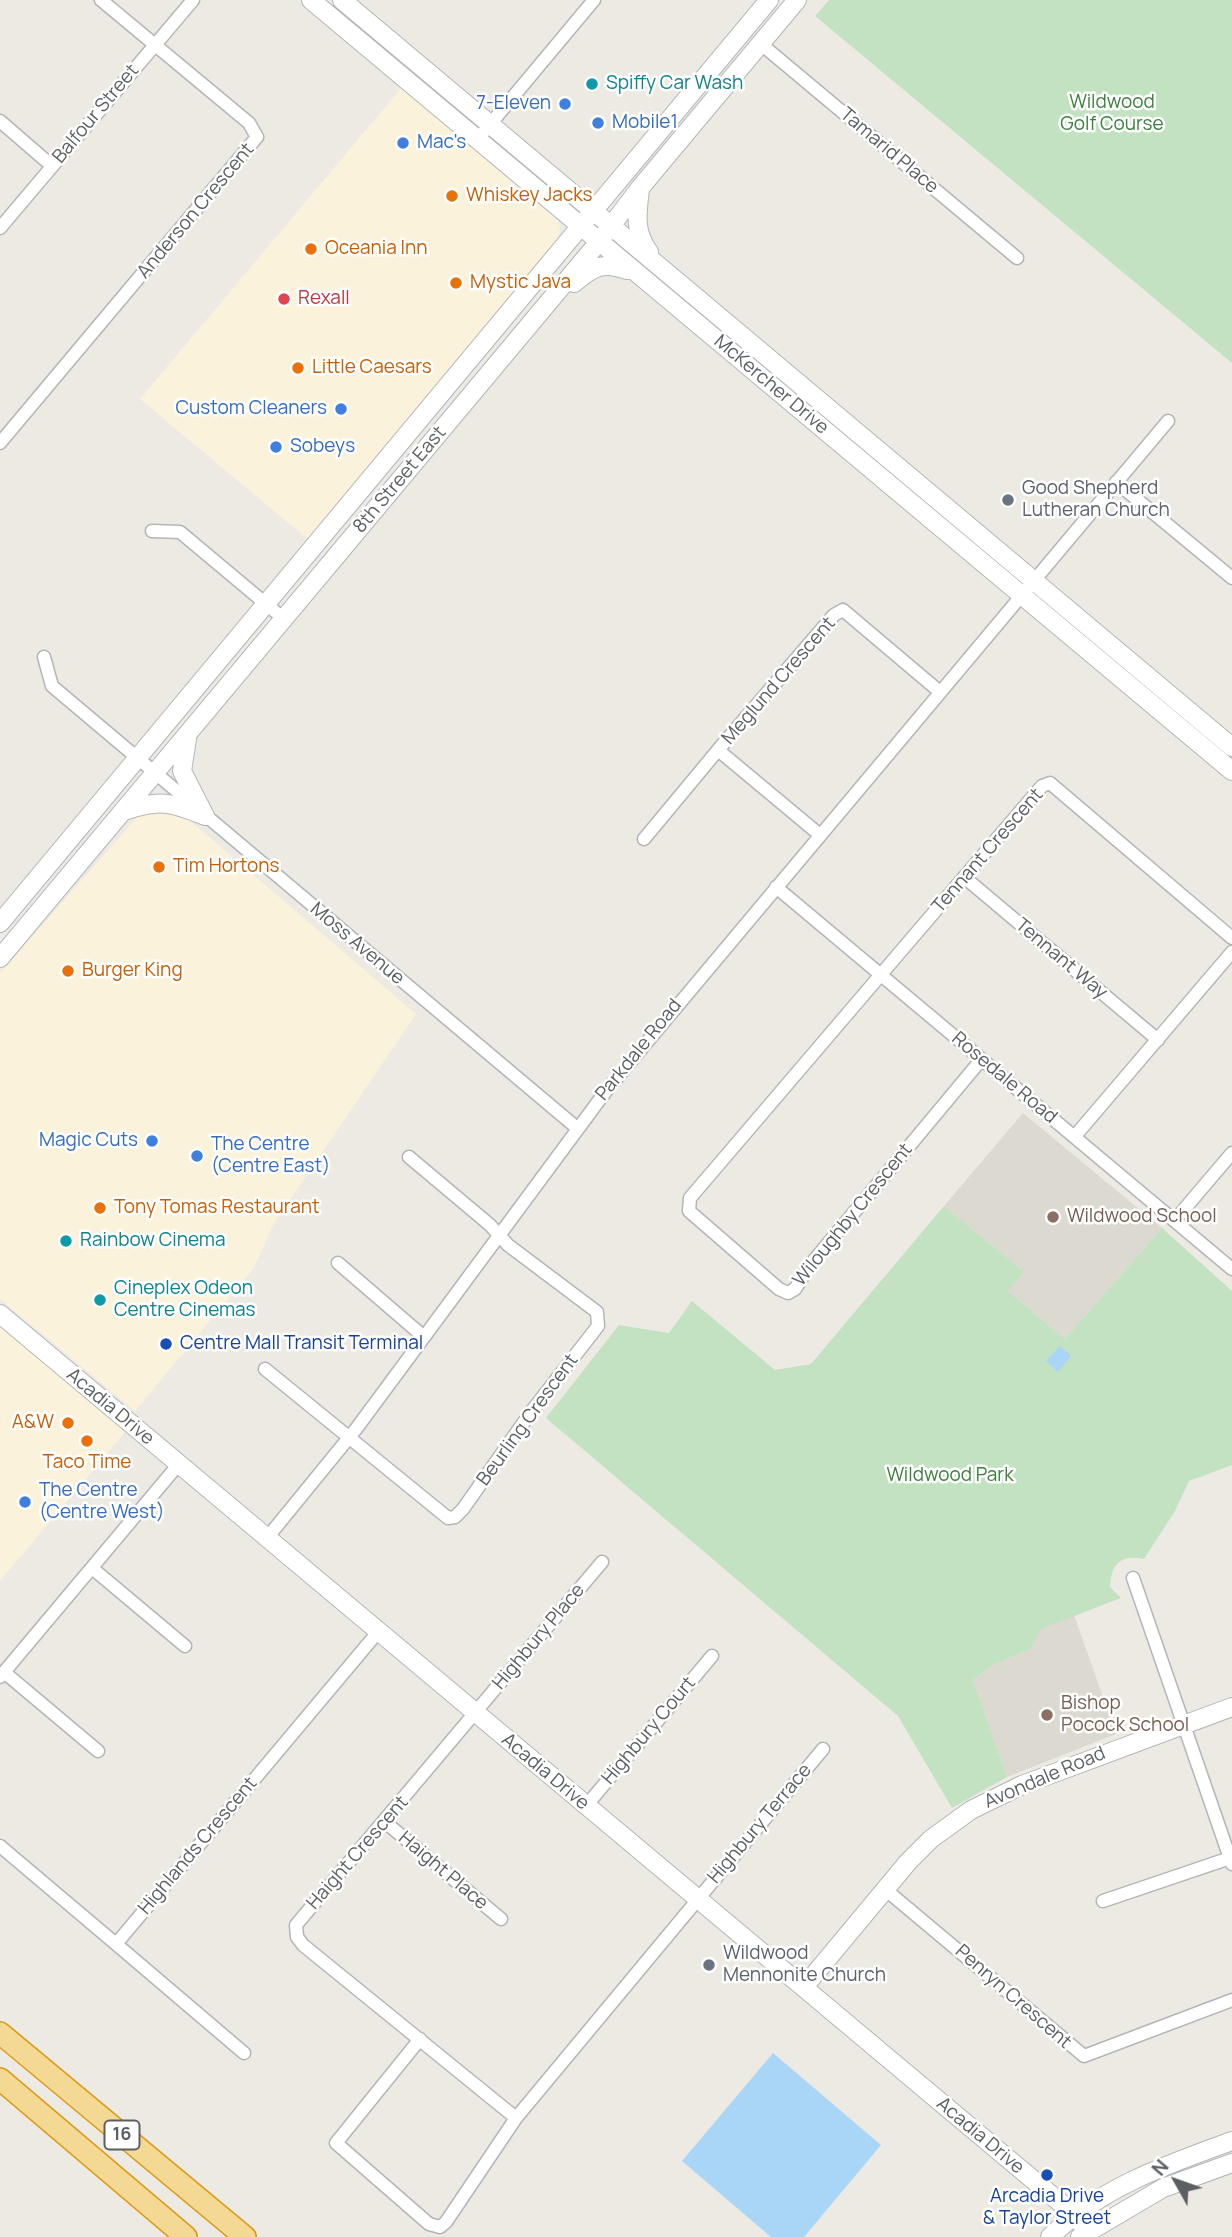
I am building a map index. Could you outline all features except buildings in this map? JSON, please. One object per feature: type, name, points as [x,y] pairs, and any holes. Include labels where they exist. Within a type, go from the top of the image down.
[{"type":"highway","name":"16","points":[[0,2033],[245,2237]]},
{"type":"highway","name":"16","points":[[0,2079],[186,2237]]},
{"type":"main road","name":"McKercher Drive","points":[[311,0],[598,243],[1232,771]]},
{"type":"main road","name":"McKercher Drive","points":[[342,0],[1232,747]]},
{"type":"main road","name":"8th Street East","points":[[0,923],[552,265],[622,174],[769,0]]},
{"type":"main road","name":"8th Street East","points":[[0,958],[598,243],[640,188],[797,0]]},
{"type":"main road","points":[[562,185],[598,189],[622,174]]},
{"type":"main road","points":[[640,188],[636,222],[641,241],[660,266]]},
{"type":"main road","points":[[552,265],[560,226],[553,205]]},
{"type":"main road","points":[[542,310],[591,269],[610,264],[635,273]]},
{"type":"main road","points":[[190,732],[183,750],[182,771],[205,816]]},
{"type":"main road","points":[[124,811],[150,802],[162,802],[205,816]]},
{"type":"main road","name":"Acadia Drive","points":[[0,1314],[1074,2216],[1084,2234]]},
{"type":"main road","name":"Avondale Road","points":[[804,1987],[930,1839],[971,1810],[1022,1785],[1232,1707]]},
{"type":"main road","points":[[1050,2237],[1111,2190],[1154,2169],[1232,2141]]},
{"type":"main road","points":[[1084,2234],[1163,2189],[1232,2163]]},
{"type":"street","name":"Anderson Crescent","points":[[0,443],[257,136],[249,123],[101,0]]},
{"type":"street","name":"Balfour Street","points":[[0,228],[193,0]]},
{"type":"street","points":[[477,140],[594,0]]},
{"type":"street","name":"Tamarid Place","points":[[761,44],[1017,258]]},
{"type":"street","points":[[0,121],[52,166]]},
{"type":"street","name":"Parkdale Road","points":[[267,1538],[349,1438],[577,1128],[1168,421]]},
{"type":"street","points":[[1116,482],[1232,578]]},
{"type":"street","points":[[152,531],[180,532],[284,619]]},
{"type":"street","name":"Meglund Crescent","points":[[820,835],[719,750],[834,615],[843,610],[940,692]]},
{"type":"street","name":"Moss Avenue","points":[[44,657],[52,686],[577,1128]]},
{"type":"street","points":[[644,839],[719,750]]},
{"type":"street","name":"Tennant Crescent","points":[[880,975],[1042,786],[1050,783],[1232,938]]},
{"type":"street","name":"Tennant Way","points":[[964,877],[1158,1040]]},
{"type":"street","name":"Rosedale Road","points":[[776,887],[1232,1269]]},
{"type":"street","points":[[1075,1136],[1232,952]]},
{"type":"street","name":"Wiloughby Crescent","points":[[880,975],[690,1198],[689,1212],[697,1221],[779,1290],[788,1293],[795,1289],[811,1264],[981,1060]]},
{"type":"street","points":[[1175,1220],[1232,1153]]},
{"type":"street","points":[[409,1157],[499,1235]]},
{"type":"street","name":"Beurling Crescent","points":[[349,1438],[442,1516],[455,1517],[598,1326],[597,1312],[499,1235]]},
{"type":"street","points":[[338,1263],[424,1337]]},
{"type":"street","points":[[265,1369],[349,1438]]},
{"type":"street","points":[[98,1751],[2,1675],[178,1465]]},
{"type":"street","name":"Highbury Place","points":[[475,1713],[602,1562]]},
{"type":"street","points":[[92,1568],[186,1646]]},
{"type":"street","points":[[1103,1901],[1231,1861],[1133,1578]]},
{"type":"street","name":"Highlands Crescent","points":[[116,1944],[378,1632]]},
{"type":"street","name":"Highbury Court","points":[[586,1806],[712,1656]]},
{"type":"street","name":"Haight Crescent","points":[[475,1713],[296,1925],[295,1931],[303,1945],[516,2118]]},
{"type":"street","name":"Highbury Terrace","points":[[697,1900],[823,1749]]},
{"type":"street","name":"Haight Place","points":[[385,1822],[501,1919]]},
{"type":"street","points":[[0,1846],[244,2053]]},
{"type":"street","name":"Penryn Crescent","points":[[886,1890],[1084,2056],[1232,2000]]},
{"type":"street","points":[[420,2039],[336,2143],[429,2224],[440,2227],[516,2118],[697,1900]]},
{"type":"shaded area","points":[[407,81],[553,205],[560,226],[559,237],[552,265],[316,546],[140,399]]},
{"type":"shaded area","points":[[155,808],[182,814],[416,1014],[273,1225],[254,1268],[135,1411],[0,1299],[0,973],[139,815]]},
{"type":"shaded area","name":"Wildwood School","points":[[1023,1113],[1162,1228],[1065,1339],[1008,1291],[1024,1272],[944,1206]]},
{"type":"shaded area","name":"The Centre (Centre West)","points":[[0,1314],[131,1425],[0,1581]]},
{"type":"shaded area","name":"Bishop Pocock School","points":[[1074,1615],[1116,1734],[1007,1777],[973,1680],[995,1664],[1030,1649],[1040,1629]]},
{"type":"green space","name":"Wildwood Golf Course","points":[[829,0],[1232,0],[1232,363],[815,16]]},
{"type":"green space","name":"Wildwood Park","points":[[944,1206],[1024,1272],[1008,1291],[1065,1339],[1162,1228],[1232,1291],[1232,1465],[1189,1481],[1175,1511],[1144,1559],[1129,1558],[1119,1562],[1112,1572],[1110,1587],[1121,1598],[1041,1629],[1030,1649],[995,1664],[973,1680],[1007,1777],[952,1808],[898,1716],[546,1418],[619,1325],[669,1333],[692,1301],[775,1370],[811,1364]]},
{"type":"water","points":[[1060,1346],[1071,1356],[1058,1372],[1046,1361]]},
{"type":"water","points":[[773,2053],[881,2145],[804,2237],[771,2237],[682,2161]]},
{"type":"place","name":"Spiffy Car Wash","points":[[592,84]]},
{"type":"place","name":"7-Eleven","points":[[565,104]]},
{"type":"place","name":"Mobile1","points":[[598,123]]},
{"type":"place","name":"Mac's","points":[[403,143]]},
{"type":"place","name":"Whiskey Jacks","points":[[452,196]]},
{"type":"place","name":"Oceania Inn","points":[[311,249]]},
{"type":"place","name":"Mystic Java","points":[[456,283]]},
{"type":"place","name":"Rexall","points":[[284,299]]},
{"type":"place","name":"Little Caesars","points":[[298,368]]},
{"type":"place","name":"Custom Cleaners","points":[[341,409]]},
{"type":"place","name":"Sobeys","points":[[276,447]]},
{"type":"place","name":"Good Shepherd Lutheran Church","points":[[1008,500]]},
{"type":"place","name":"Tim Hortons","points":[[159,867]]},
{"type":"place","name":"Burger King","points":[[68,971]]},
{"type":"place","name":"Magic Cuts","points":[[152,1141]]},
{"type":"place","name":"The Centre (Centre East)","points":[[197,1156]]},
{"type":"place","name":"Tony Tomas Restaurant","points":[[100,1208]]},
{"type":"place","name":"Wildwood School","points":[[1053,1217]]},
{"type":"place","name":"Rainbow Cinema","points":[[66,1241]]},
{"type":"place","name":"Cineplex Odeon Centre Cinemas","points":[[100,1300]]},
{"type":"place","name":"Centre Mall Transit Terminal","points":[[166,1344]]},
{"type":"place","name":"A&W","points":[[68,1423]]},
{"type":"place","name":"Taco Time","points":[[87,1441]]},
{"type":"place","name":"The Centre (Centre West)","points":[[25,1502]]},
{"type":"place","name":"Bishop Pocock School","points":[[1047,1715]]},
{"type":"place","name":"Wildwood Mennonite Church","points":[[709,1965]]},
{"type":"place","name":"Arcadia Drive & Taylor Street","points":[[1047,2175]]}]
